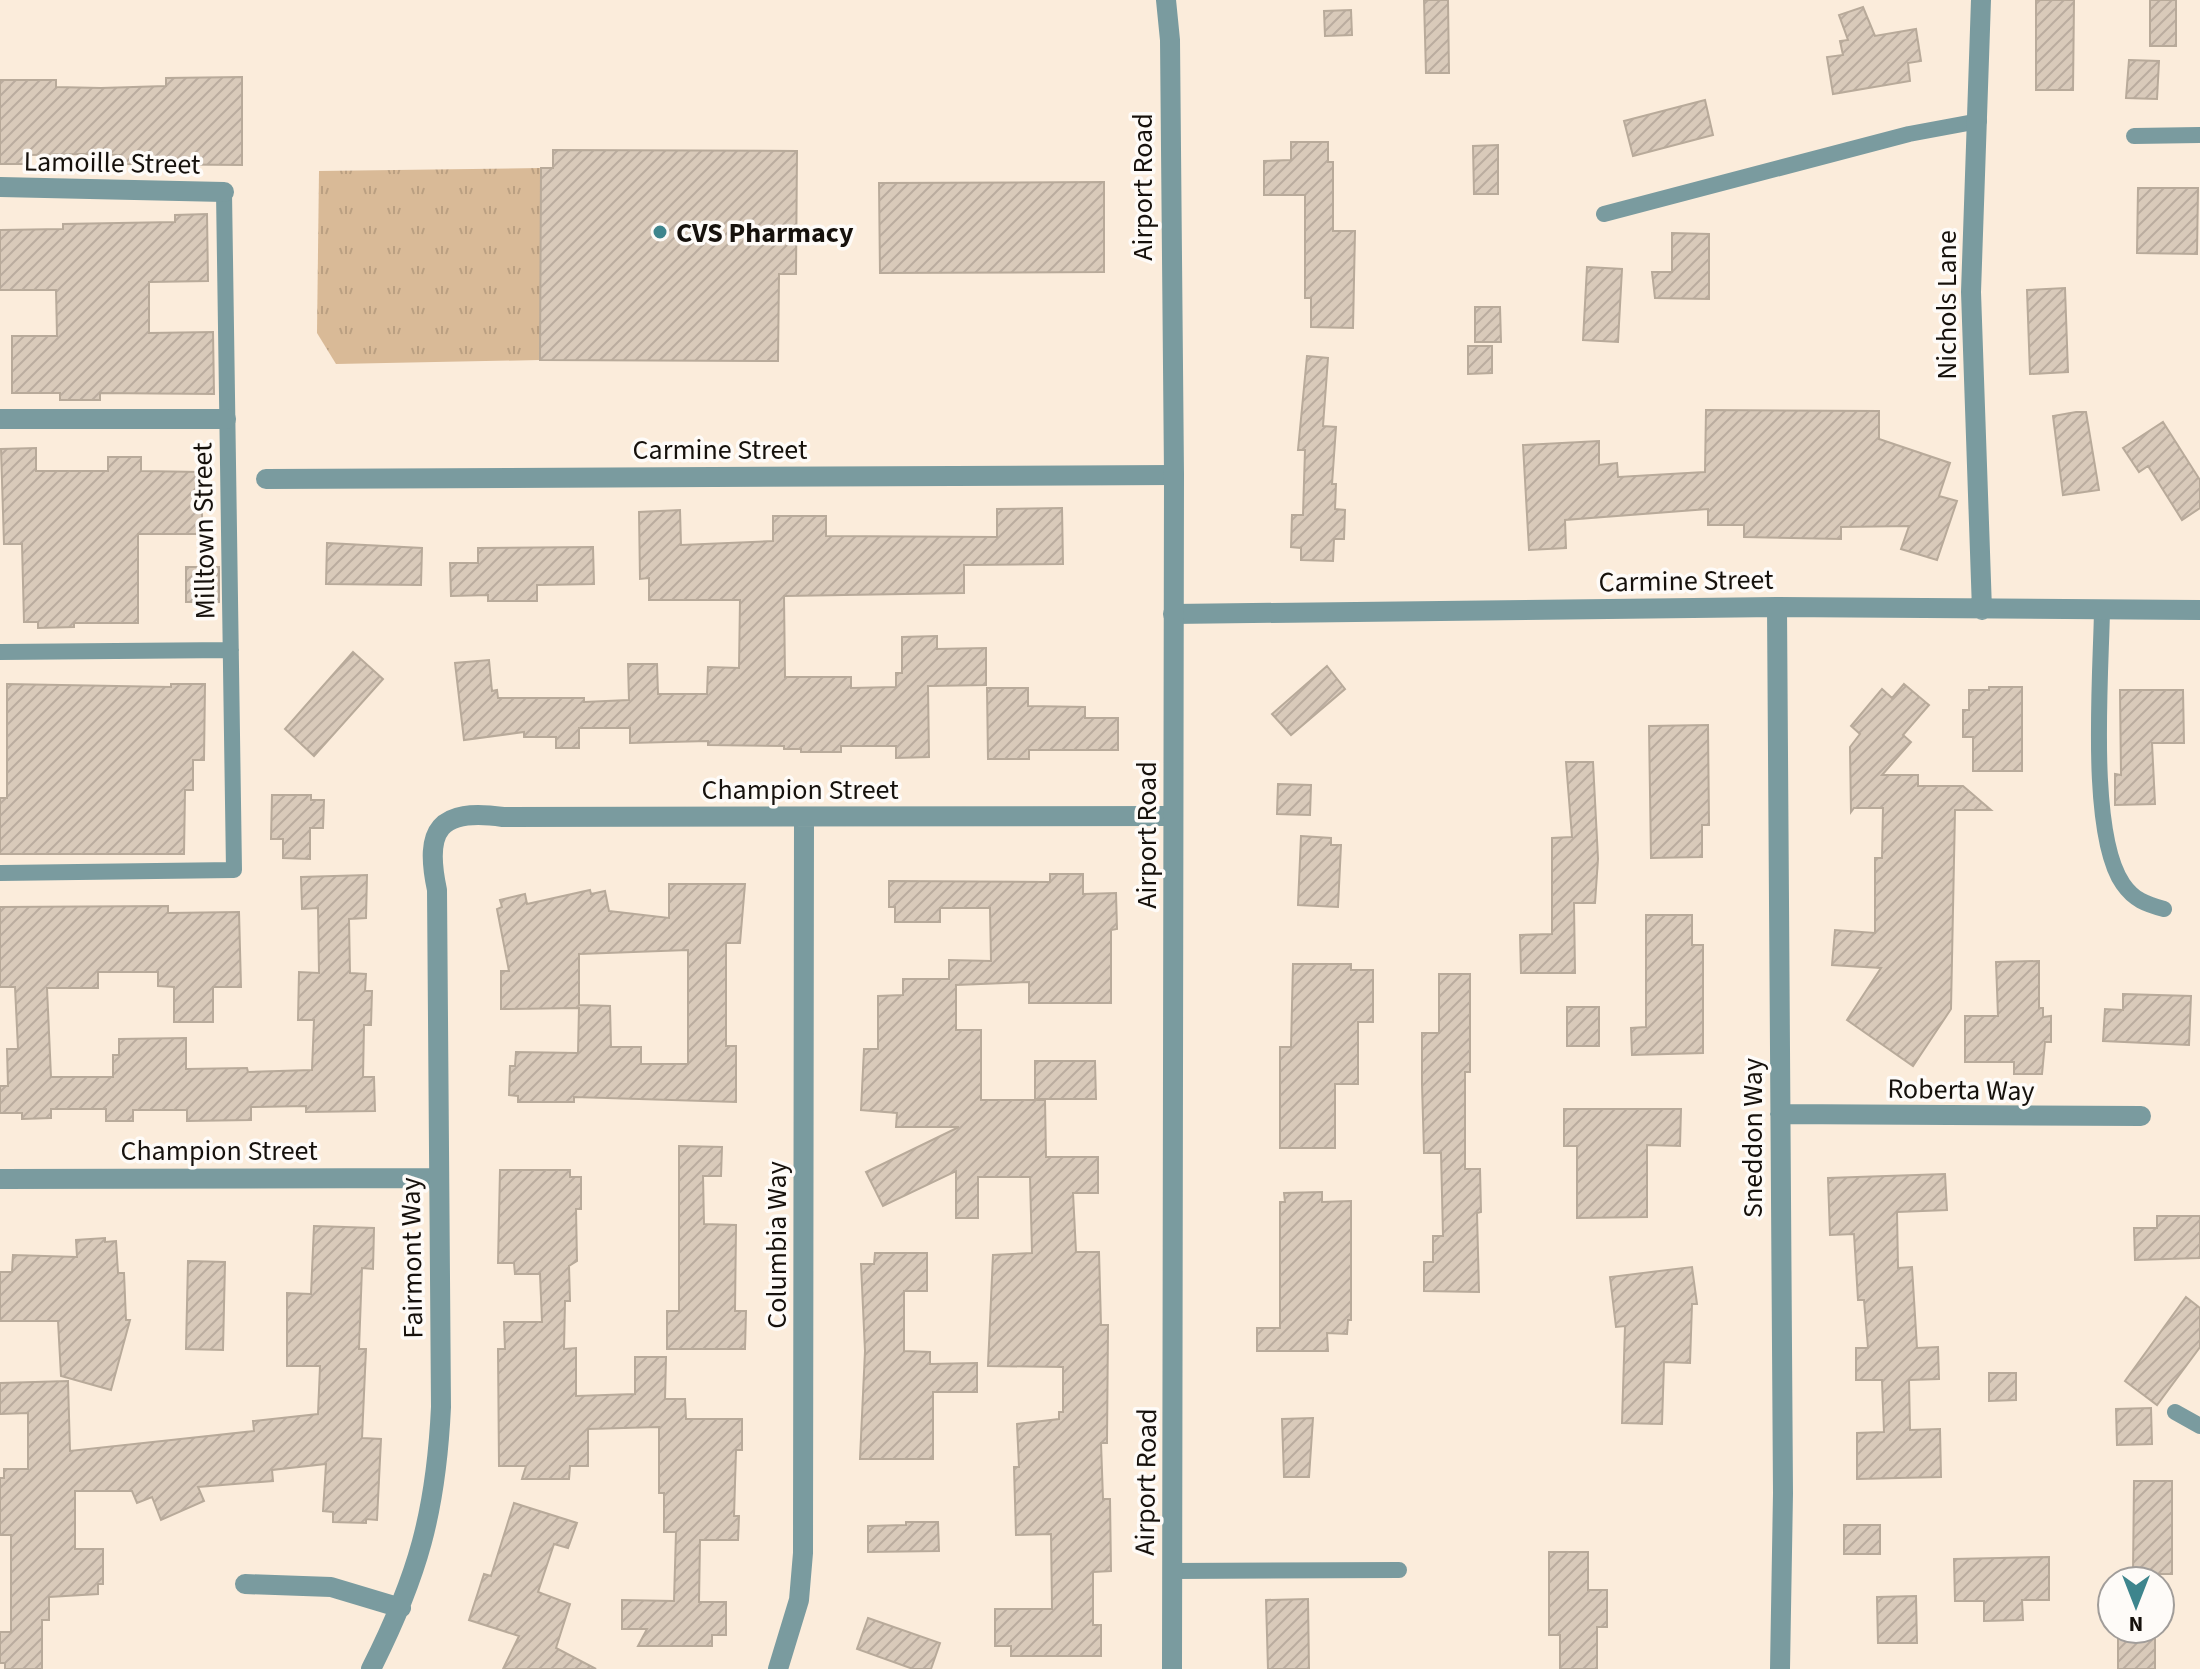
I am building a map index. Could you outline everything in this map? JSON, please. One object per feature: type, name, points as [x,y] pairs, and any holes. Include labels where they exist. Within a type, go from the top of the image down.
[{"type":"street","name":"Airport Road","points":[[1166,0],[1170,40],[1174,475],[1172,1669]]},
{"type":"street","name":"Nichols Lane","points":[[1981,0],[1971,292],[1982,610]]},
{"type":"street","name":"Lamoille Street","points":[[0,187],[224,192]]},
{"type":"street","points":[[0,419],[226,419]]},
{"type":"street","name":"Carmine Street","points":[[266,479],[1174,475]]},
{"type":"street","name":"Carmine Street","points":[[1173,614],[1777,607],[2200,610]]},
{"type":"street","name":"Sneddon Way","points":[[1777,607],[1783,1493],[1780,1669]]},
{"type":"street","name":"Champion Street","points":[[436,835],[459,816],[473,813],[503,817],[1173,816]]},
{"type":"street","name":"Columbia Way","points":[[778,1669],[799,1600],[803,1553],[804,817]]},
{"type":"street","name":"Fairmont Way","points":[[371,1669],[415,1573],[438,1473],[441,1407],[437,890],[430,850],[436,835]]},
{"type":"street","name":"Roberta Way","points":[[1780,1114],[2141,1116]]},
{"type":"street","name":"Champion Street","points":[[0,1179],[438,1178]]},
{"type":"street","points":[[245,1584],[331,1587],[401,1608]]},
{"type":"lane","points":[[1604,214],[1909,134],[1979,121]]},
{"type":"lane","points":[[2134,136],[2200,135]]},
{"type":"lane","name":"Milltown Street","points":[[0,873],[234,870],[224,192]]},
{"type":"lane","points":[[2102,610],[2102,802],[2111,856],[2122,883],[2139,902],[2164,909]]},
{"type":"lane","points":[[0,652],[231,650]]},
{"type":"lane","points":[[2175,1412],[2200,1426]]},
{"type":"lane","points":[[1172,1571],[1399,1570]]},
{"type":"green space","points":[[541,168],[540,360],[336,364],[317,333],[319,171]]},
{"type":"building","points":[[1424,0],[1448,0],[1449,73],[1426,73]]},
{"type":"building","points":[[2036,0],[2074,0],[2073,90],[2036,90]]},
{"type":"building","points":[[2150,0],[2176,0],[2176,46],[2150,46]]},
{"type":"building","points":[[1863,7],[1875,36],[1916,29],[1921,61],[1908,63],[1910,81],[1833,94],[1827,57],[1843,55],[1840,41],[1848,40],[1839,15]]},
{"type":"building","points":[[1351,10],[1352,35],[1325,36],[1324,11]]},
{"type":"building","points":[[2129,60],[2159,61],[2157,99],[2126,98]]},
{"type":"building","points":[[242,77],[242,165],[121,164],[121,155],[84,154],[29,155],[29,164],[0,164],[0,80],[56,80],[56,87],[101,88],[166,86],[166,78]]},
{"type":"building","points":[[1705,100],[1713,135],[1633,156],[1624,121]]},
{"type":"building","points":[[1291,142],[1328,142],[1328,162],[1333,162],[1333,231],[1355,231],[1353,328],[1311,327],[1311,298],[1305,298],[1305,195],[1264,195],[1264,161],[1291,160]]},
{"type":"building","points":[[1498,145],[1498,194],[1474,194],[1473,146]]},
{"type":"building","points":[[553,150],[797,151],[796,274],[779,274],[778,361],[540,360],[541,168],[553,168]]},
{"type":"building","points":[[1104,182],[1104,272],[880,273],[879,183]]},
{"type":"building","points":[[2138,188],[2198,188],[2197,254],[2137,253]]},
{"type":"building","points":[[207,214],[208,281],[149,282],[149,333],[213,332],[214,394],[100,393],[100,400],[60,400],[60,393],[12,393],[12,336],[57,336],[56,290],[0,290],[0,230],[63,229],[63,224],[175,222],[175,215]]},
{"type":"building","points":[[1672,233],[1709,234],[1709,299],[1655,298],[1652,272],[1672,272]]},
{"type":"building","points":[[1587,267],[1622,269],[1618,342],[1583,340]]},
{"type":"building","points":[[2065,288],[2068,372],[2030,374],[2027,290]]},
{"type":"building","points":[[1475,307],[1500,307],[1501,342],[1475,342]]},
{"type":"building","points":[[1468,346],[1492,346],[1492,373],[1468,374]]},
{"type":"building","points":[[1307,356],[1328,358],[1323,426],[1336,427],[1332,484],[1336,484],[1335,509],[1345,510],[1344,539],[1334,539],[1333,561],[1301,560],[1301,548],[1291,547],[1292,515],[1303,515],[1305,450],[1298,450]]},
{"type":"building","points":[[1706,410],[1879,411],[1879,439],[1950,463],[1939,496],[1957,501],[1937,560],[1901,549],[1909,526],[1841,527],[1841,539],[1744,537],[1744,525],[1708,525],[1708,509],[1565,520],[1566,548],[1529,550],[1523,445],[1599,441],[1599,465],[1617,463],[1618,477],[1705,472]]},
{"type":"building","points":[[2086,412],[2099,490],[2063,495],[2053,416]]},
{"type":"building","points":[[2163,422],[2200,480],[2200,508],[2182,520],[2148,466],[2139,472],[2123,448]]},
{"type":"building","points":[[36,448],[36,471],[108,471],[108,457],[141,457],[141,471],[202,472],[202,534],[138,534],[138,623],[74,623],[74,627],[38,628],[38,622],[24,622],[22,544],[4,544],[1,449]]},
{"type":"building","points":[[1062,508],[1063,564],[964,565],[964,593],[784,596],[785,677],[851,677],[851,688],[896,687],[896,673],[902,673],[902,637],[937,636],[937,649],[986,648],[986,685],[928,686],[929,757],[896,758],[896,746],[841,746],[841,752],[801,752],[801,749],[784,749],[784,746],[708,745],[708,741],[630,743],[630,728],[579,728],[579,748],[556,748],[556,737],[524,737],[524,732],[464,740],[455,663],[489,660],[492,691],[497,690],[498,698],[584,698],[584,702],[629,700],[628,664],[657,664],[658,694],[707,694],[708,667],[739,668],[740,600],[649,600],[649,578],[640,579],[639,512],[680,510],[681,545],[773,541],[773,516],[826,516],[826,536],[997,537],[997,509]]},
{"type":"building","points":[[327,543],[422,548],[421,585],[326,584]]},
{"type":"building","points":[[593,547],[594,584],[537,585],[537,601],[488,601],[488,595],[451,596],[450,563],[478,563],[478,548]]},
{"type":"building","points":[[186,567],[219,567],[219,602],[186,602]]},
{"type":"building","points":[[353,652],[383,679],[314,756],[285,729]]},
{"type":"building","points":[[1327,666],[1345,689],[1291,735],[1272,714]]},
{"type":"building","points":[[7,684],[171,687],[171,684],[205,684],[204,760],[193,760],[193,790],[185,790],[184,854],[0,854],[0,798],[7,798]]},
{"type":"building","points":[[1904,684],[1929,705],[1903,735],[1911,742],[1882,775],[1918,775],[1918,786],[1963,786],[1991,810],[1955,810],[1951,1009],[1913,1066],[1847,1020],[1881,968],[1832,965],[1835,930],[1875,933],[1875,858],[1882,858],[1883,808],[1854,808],[1851,812],[1850,747],[1860,734],[1851,726],[1882,689],[1892,698]]},
{"type":"building","points":[[1989,687],[2022,687],[2022,771],[1973,771],[1973,737],[1963,737],[1963,710],[1969,710],[1969,690],[1989,690]]},
{"type":"building","points":[[987,688],[1028,688],[1028,706],[1085,707],[1085,718],[1118,718],[1118,750],[1029,750],[1029,759],[988,759]]},
{"type":"building","points":[[2120,690],[2183,690],[2184,743],[2152,743],[2155,804],[2115,805],[2115,774],[2121,775]]},
{"type":"building","points":[[1708,725],[1709,825],[1702,825],[1702,857],[1651,858],[1649,726]]},
{"type":"building","points":[[1566,762],[1593,762],[1598,859],[1595,903],[1574,903],[1575,973],[1521,973],[1520,935],[1552,934],[1552,838],[1572,837]]},
{"type":"building","points":[[1278,784],[1311,785],[1310,815],[1277,814]]},
{"type":"building","points":[[272,795],[311,795],[311,800],[324,800],[323,828],[310,828],[310,859],[283,858],[283,839],[271,839]]},
{"type":"building","points":[[1301,836],[1331,838],[1331,845],[1341,845],[1338,907],[1298,905]]},
{"type":"building","points":[[1050,874],[1083,874],[1083,894],[1116,893],[1117,929],[1111,930],[1111,1003],[1029,1003],[1029,982],[956,985],[956,1030],[981,1030],[981,1100],[1045,1100],[1046,1157],[1098,1157],[1098,1193],[1073,1193],[1076,1252],[1099,1252],[1101,1325],[1108,1325],[1107,1443],[1101,1443],[1103,1499],[1110,1499],[1111,1571],[1093,1572],[1093,1625],[1101,1625],[1101,1656],[1011,1656],[1011,1646],[995,1646],[995,1609],[1052,1609],[1051,1534],[1016,1535],[1014,1467],[1019,1467],[1017,1424],[1059,1419],[1059,1412],[1063,1412],[1063,1367],[988,1366],[993,1255],[1032,1253],[1030,1177],[978,1177],[978,1218],[956,1218],[956,1171],[883,1206],[866,1172],[959,1127],[896,1127],[897,1113],[861,1110],[864,1049],[878,1049],[878,996],[903,995],[903,979],[949,979],[949,960],[991,961],[990,908],[940,908],[940,922],[895,922],[895,907],[889,907],[889,881],[1050,882]]},
{"type":"building","points":[[367,875],[366,918],[349,919],[350,973],[366,974],[365,991],[372,991],[371,1025],[364,1025],[363,1077],[374,1077],[375,1111],[306,1112],[306,1106],[251,1107],[251,1120],[187,1121],[187,1110],[133,1110],[133,1121],[106,1121],[106,1109],[51,1109],[51,1118],[22,1119],[22,1113],[0,1113],[0,1086],[8,1086],[7,1049],[18,1049],[15,987],[0,987],[0,907],[168,906],[168,913],[239,912],[241,987],[213,987],[213,1022],[174,1022],[174,987],[158,986],[158,972],[98,972],[98,988],[47,988],[51,1077],[113,1077],[113,1055],[119,1055],[119,1039],[186,1038],[186,1069],[247,1068],[248,1072],[312,1070],[314,1020],[298,1020],[299,972],[319,973],[318,908],[302,909],[301,877]]},
{"type":"building","points":[[669,884],[745,884],[740,943],[726,943],[726,1046],[736,1046],[736,1102],[574,1097],[574,1102],[518,1102],[518,1096],[509,1095],[510,1066],[515,1066],[516,1052],[578,1053],[579,1008],[501,1009],[501,971],[509,971],[497,909],[502,907],[500,900],[525,894],[527,904],[590,890],[591,894],[605,891],[609,911],[669,918]],"holes":[[[688,950],[688,1064],[641,1064],[641,1047],[611,1047],[610,1006],[579,1005],[579,954]]]},
{"type":"building","points":[[1646,915],[1692,915],[1692,945],[1703,945],[1703,1053],[1632,1055],[1631,1028],[1646,1027]]},
{"type":"building","points":[[2039,961],[2039,1008],[2043,1008],[2043,1017],[2051,1016],[2051,1042],[2045,1042],[2042,1074],[2014,1074],[2014,1062],[1965,1062],[1965,1016],[1998,1016],[1996,962]]},
{"type":"building","points":[[1293,964],[1351,964],[1351,970],[1373,970],[1373,1022],[1358,1022],[1358,1084],[1335,1084],[1335,1148],[1280,1148],[1280,1047],[1291,1047]]},
{"type":"building","points":[[1439,974],[1470,974],[1470,1072],[1465,1072],[1465,1169],[1480,1169],[1481,1212],[1477,1213],[1479,1292],[1424,1291],[1424,1262],[1433,1262],[1433,1236],[1443,1236],[1441,1153],[1424,1153],[1422,1084],[1422,1033],[1439,1033]]},
{"type":"building","points":[[2123,994],[2191,996],[2189,1045],[2103,1041],[2105,1009],[2123,1010]]},
{"type":"building","points":[[1567,1007],[1599,1007],[1599,1046],[1567,1046]]},
{"type":"building","points":[[1035,1061],[1095,1061],[1096,1099],[1035,1099]]},
{"type":"building","points":[[1564,1109],[1681,1109],[1680,1146],[1647,1145],[1647,1217],[1577,1218],[1577,1146],[1564,1146]]},
{"type":"building","points":[[679,1146],[722,1147],[721,1176],[703,1176],[704,1224],[736,1225],[735,1311],[746,1311],[745,1349],[667,1349],[667,1311],[679,1311]]},
{"type":"building","points":[[500,1170],[570,1170],[570,1177],[581,1177],[581,1209],[576,1209],[577,1261],[569,1266],[570,1301],[565,1301],[564,1349],[576,1348],[576,1396],[635,1394],[635,1357],[666,1357],[665,1399],[685,1399],[686,1419],[742,1419],[742,1450],[736,1450],[734,1516],[739,1516],[738,1540],[700,1540],[699,1602],[726,1602],[726,1635],[712,1635],[712,1646],[638,1646],[647,1629],[622,1629],[622,1600],[674,1601],[676,1532],[664,1532],[664,1493],[659,1493],[659,1427],[588,1429],[588,1466],[570,1466],[569,1479],[522,1479],[526,1466],[499,1466],[498,1349],[505,1349],[504,1322],[542,1322],[540,1274],[515,1274],[514,1263],[498,1263]]},
{"type":"building","points":[[1945,1174],[1947,1210],[1897,1212],[1898,1268],[1912,1267],[1917,1348],[1938,1347],[1939,1379],[1909,1380],[1910,1430],[1940,1429],[1941,1477],[1857,1479],[1857,1433],[1884,1432],[1882,1380],[1856,1380],[1856,1348],[1868,1348],[1864,1300],[1858,1300],[1854,1234],[1830,1235],[1828,1178]]},
{"type":"building","points":[[1322,1192],[1322,1202],[1351,1201],[1351,1320],[1348,1320],[1347,1334],[1327,1333],[1328,1351],[1257,1351],[1257,1328],[1280,1328],[1280,1202],[1285,1202],[1284,1193]]},
{"type":"building","points":[[2157,1216],[2200,1216],[2200,1258],[2135,1260],[2134,1228],[2157,1228]]},
{"type":"building","points":[[314,1226],[374,1228],[373,1269],[362,1268],[359,1349],[366,1349],[362,1438],[381,1439],[377,1520],[366,1519],[366,1523],[333,1522],[333,1512],[323,1511],[326,1464],[272,1470],[273,1481],[198,1487],[204,1501],[161,1520],[152,1497],[137,1503],[132,1491],[75,1491],[75,1549],[103,1549],[103,1584],[98,1584],[98,1594],[49,1597],[49,1620],[42,1620],[42,1669],[5,1669],[5,1663],[0,1663],[0,1632],[11,1632],[11,1535],[0,1535],[0,1478],[4,1478],[4,1469],[28,1469],[28,1413],[0,1414],[0,1383],[68,1381],[70,1451],[254,1431],[253,1421],[318,1414],[320,1366],[287,1366],[287,1293],[311,1294]]},
{"type":"building","points":[[105,1238],[105,1242],[116,1241],[118,1273],[124,1273],[126,1320],[130,1320],[111,1390],[61,1376],[58,1321],[0,1321],[0,1272],[12,1272],[13,1255],[77,1257],[76,1240]]},
{"type":"building","points":[[875,1253],[927,1253],[927,1291],[904,1291],[904,1351],[930,1352],[930,1364],[977,1363],[977,1392],[933,1392],[933,1459],[860,1459],[865,1351],[861,1264],[874,1264]]},
{"type":"building","points":[[188,1261],[225,1262],[223,1350],[186,1349]]},
{"type":"building","points":[[1692,1267],[1697,1304],[1692,1304],[1690,1363],[1664,1362],[1662,1424],[1622,1423],[1625,1326],[1616,1327],[1610,1277]]},
{"type":"building","points":[[2186,1297],[2200,1308],[2200,1347],[2157,1405],[2125,1381]]},
{"type":"building","points":[[1989,1373],[2016,1373],[2016,1400],[1989,1401]]},
{"type":"building","points":[[2151,1408],[2152,1444],[2117,1445],[2116,1409]]},
{"type":"building","points":[[1313,1418],[1309,1477],[1284,1477],[1282,1419]]},
{"type":"building","points":[[2134,1481],[2172,1481],[2172,1565],[2133,1565]]},
{"type":"building","points":[[514,1503],[577,1523],[568,1548],[554,1544],[538,1592],[570,1604],[556,1648],[596,1669],[503,1669],[519,1636],[469,1620],[484,1574],[491,1576]]},
{"type":"building","points":[[906,1522],[938,1522],[939,1551],[868,1552],[868,1526],[906,1525]]},
{"type":"building","points":[[1844,1525],[1880,1525],[1880,1554],[1844,1554]]},
{"type":"building","points":[[1549,1552],[1588,1552],[1588,1590],[1607,1590],[1607,1627],[1597,1627],[1597,1669],[1560,1669],[1560,1635],[1549,1635]]},
{"type":"building","points":[[2049,1557],[2049,1600],[2022,1600],[2023,1620],[1984,1621],[1984,1601],[1955,1601],[1954,1559]]},
{"type":"building","points":[[1916,1596],[1917,1643],[1878,1643],[1877,1597]]},
{"type":"building","points":[[1308,1599],[1309,1669],[1268,1669],[1266,1600]]},
{"type":"building","points":[[868,1618],[940,1643],[931,1669],[913,1669],[857,1649]]},
{"type":"building","points":[[2118,1645],[2155,1645],[2155,1669],[2118,1669]]},
{"type":"place","name":"CVS Pharmacy","points":[[660,232]]}]
